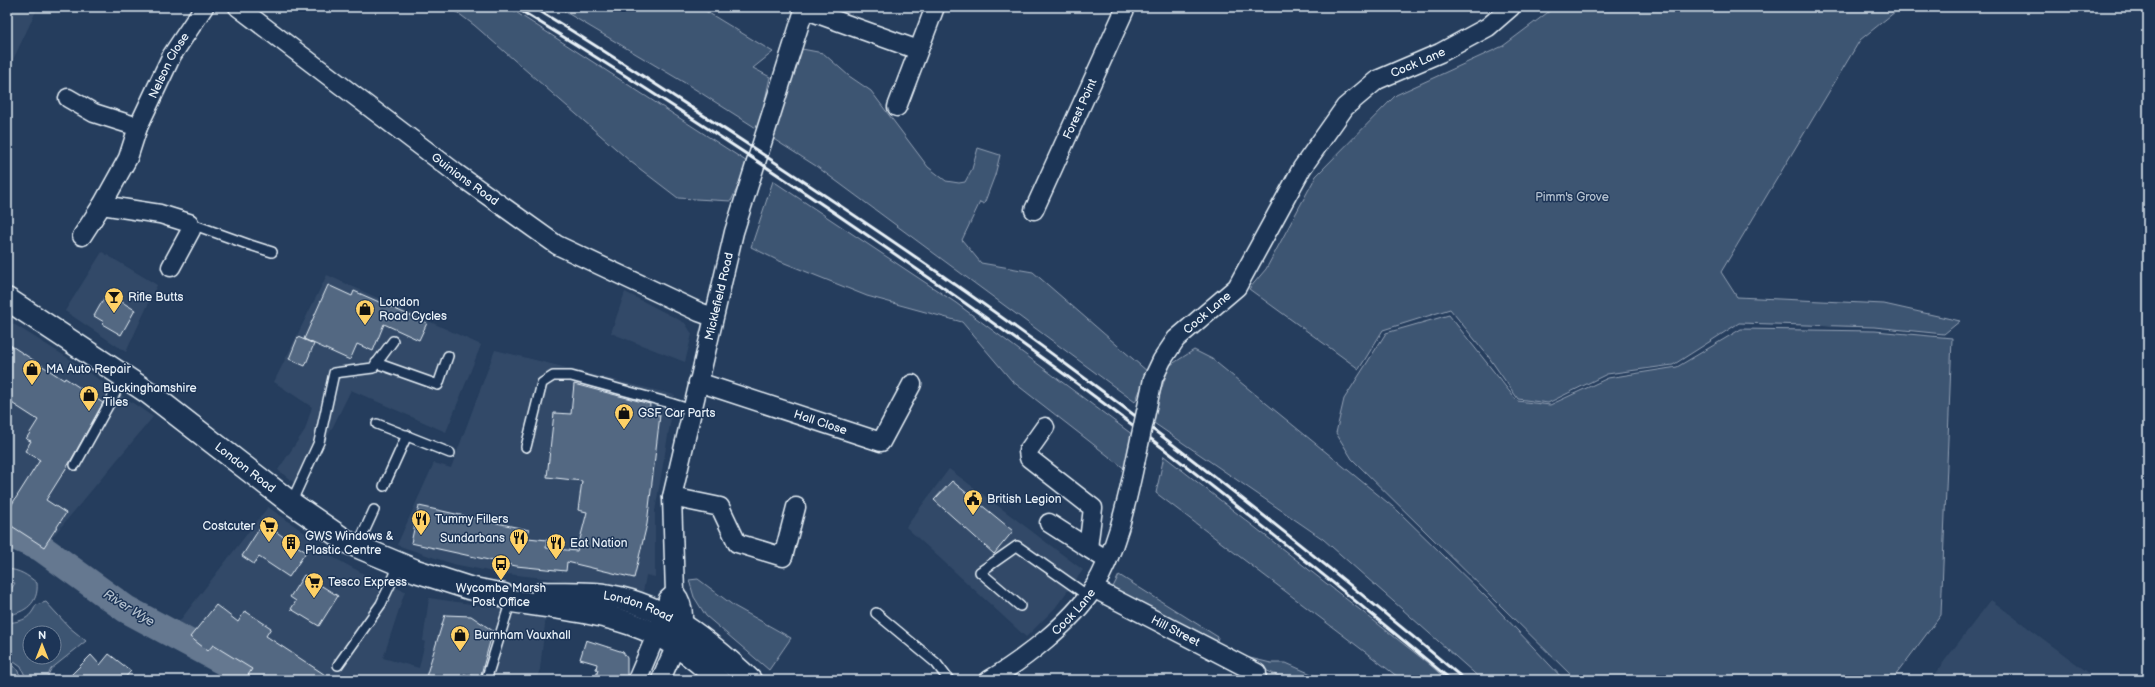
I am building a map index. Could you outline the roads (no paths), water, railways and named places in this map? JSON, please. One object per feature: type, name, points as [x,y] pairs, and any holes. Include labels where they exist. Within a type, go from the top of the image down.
[{"type":"main road","name":"London Road","points":[[7,299],[149,393],[291,503],[349,543],[400,564],[469,588],[605,615],[661,624],[680,635],[712,645],[750,680]]},
{"type":"main road","name":"London Road","points":[[680,635],[700,662],[718,680]]},
{"type":"street","name":"Nelson Close","points":[[82,236],[102,205],[128,158],[138,127],[172,55],[204,7]]},
{"type":"street","name":"Guinions Road","points":[[238,7],[456,173],[557,245],[699,312],[713,317]]},
{"type":"street","points":[[897,108],[935,7]]},
{"type":"street","name":"Forest Point","points":[[1034,210],[1126,7]]},
{"type":"street","name":"Cock Lane","points":[[999,678],[1051,636],[1091,592],[1107,560],[1127,502],[1152,379],[1162,360],[1176,339],[1237,287],[1302,168],[1345,107],[1377,80],[1440,53],[1488,27],[1511,7]]},
{"type":"street","points":[[805,8],[918,50]]},
{"type":"street","name":"Micklefield Road","points":[[680,635],[681,600],[675,593],[672,496],[734,232],[805,8]]},
{"type":"street","points":[[68,98],[94,113],[138,127]]},
{"type":"street","points":[[102,205],[160,214],[189,223],[191,230],[171,267]]},
{"type":"street","name":"Hall Close","points":[[698,382],[882,442],[912,384]]},
{"type":"street","points":[[1045,427],[1028,451],[1029,458],[1094,508],[1088,548]]},
{"type":"street","points":[[672,496],[720,507],[736,543],[783,557],[796,507]]},
{"type":"street","points":[[1049,523],[1107,560]]},
{"type":"street","name":"Hill Street","points":[[1091,592],[1258,673]]},
{"type":"street","points":[[637,680],[661,624],[668,599],[675,593]]},
{"type":"street","points":[[661,680],[680,635]]},
{"type":"lane","points":[[189,223],[250,246],[272,252]]},
{"type":"lane","points":[[291,503],[319,442],[334,373],[373,368],[393,341]]},
{"type":"lane","points":[[376,363],[438,385],[448,356]]},
{"type":"lane","points":[[526,447],[542,383],[553,376],[571,376],[692,410]]},
{"type":"lane","points":[[75,465],[124,377]]},
{"type":"lane","points":[[377,424],[450,453]]},
{"type":"lane","points":[[384,486],[407,435]]},
{"type":"lane","points":[[357,547],[374,510]]},
{"type":"lane","points":[[1020,606],[980,572],[1017,546],[1091,592]]},
{"type":"lane","points":[[338,665],[381,604],[400,564]]},
{"type":"lane","points":[[486,680],[510,596]]},
{"type":"lane","points":[[876,614],[936,663],[949,680]]},
{"type":"waterway","name":"River Wye","points":[[7,533],[40,547],[126,609],[234,667],[253,680]]},
{"type":"railway","points":[[515,7],[585,50],[794,185],[930,278],[1064,374],[1212,486],[1451,680]]},
{"type":"railway","points":[[533,7],[585,39],[823,194],[948,279],[1030,338],[1172,443],[1320,560],[1465,680]]},
{"type":"place","name":"Rifle Butts","points":[[114,314]]},
{"type":"place","name":"London Road Cycles","points":[[365,326]]},
{"type":"place","name":"MA Auto Repair","points":[[32,386]]},
{"type":"place","name":"Buckinghamshire Tiles","points":[[89,412]]},
{"type":"place","name":"GSF Car Parts","points":[[624,430]]},
{"type":"place","name":"British Legion","points":[[973,516]]},
{"type":"place","name":"Tummy Fillers","points":[[421,536]]},
{"type":"place","name":"Costcuter","points":[[269,543]]},
{"type":"place","name":"Sundarbans","points":[[519,555]]},
{"type":"place","name":"GWS Windows & Plastic Centre","points":[[291,560]]},
{"type":"place","name":"Eat Nation","points":[[556,560]]},
{"type":"place","name":"Wycombe Marsh Post Office","points":[[501,581]]},
{"type":"place","name":"Tesco Express","points":[[314,599]]},
{"type":"place","name":"Burnham Vauxhall","points":[[460,652]]},
{"type":"park label","name":"Pimm's Grove","points":[[1572,197]]}]
